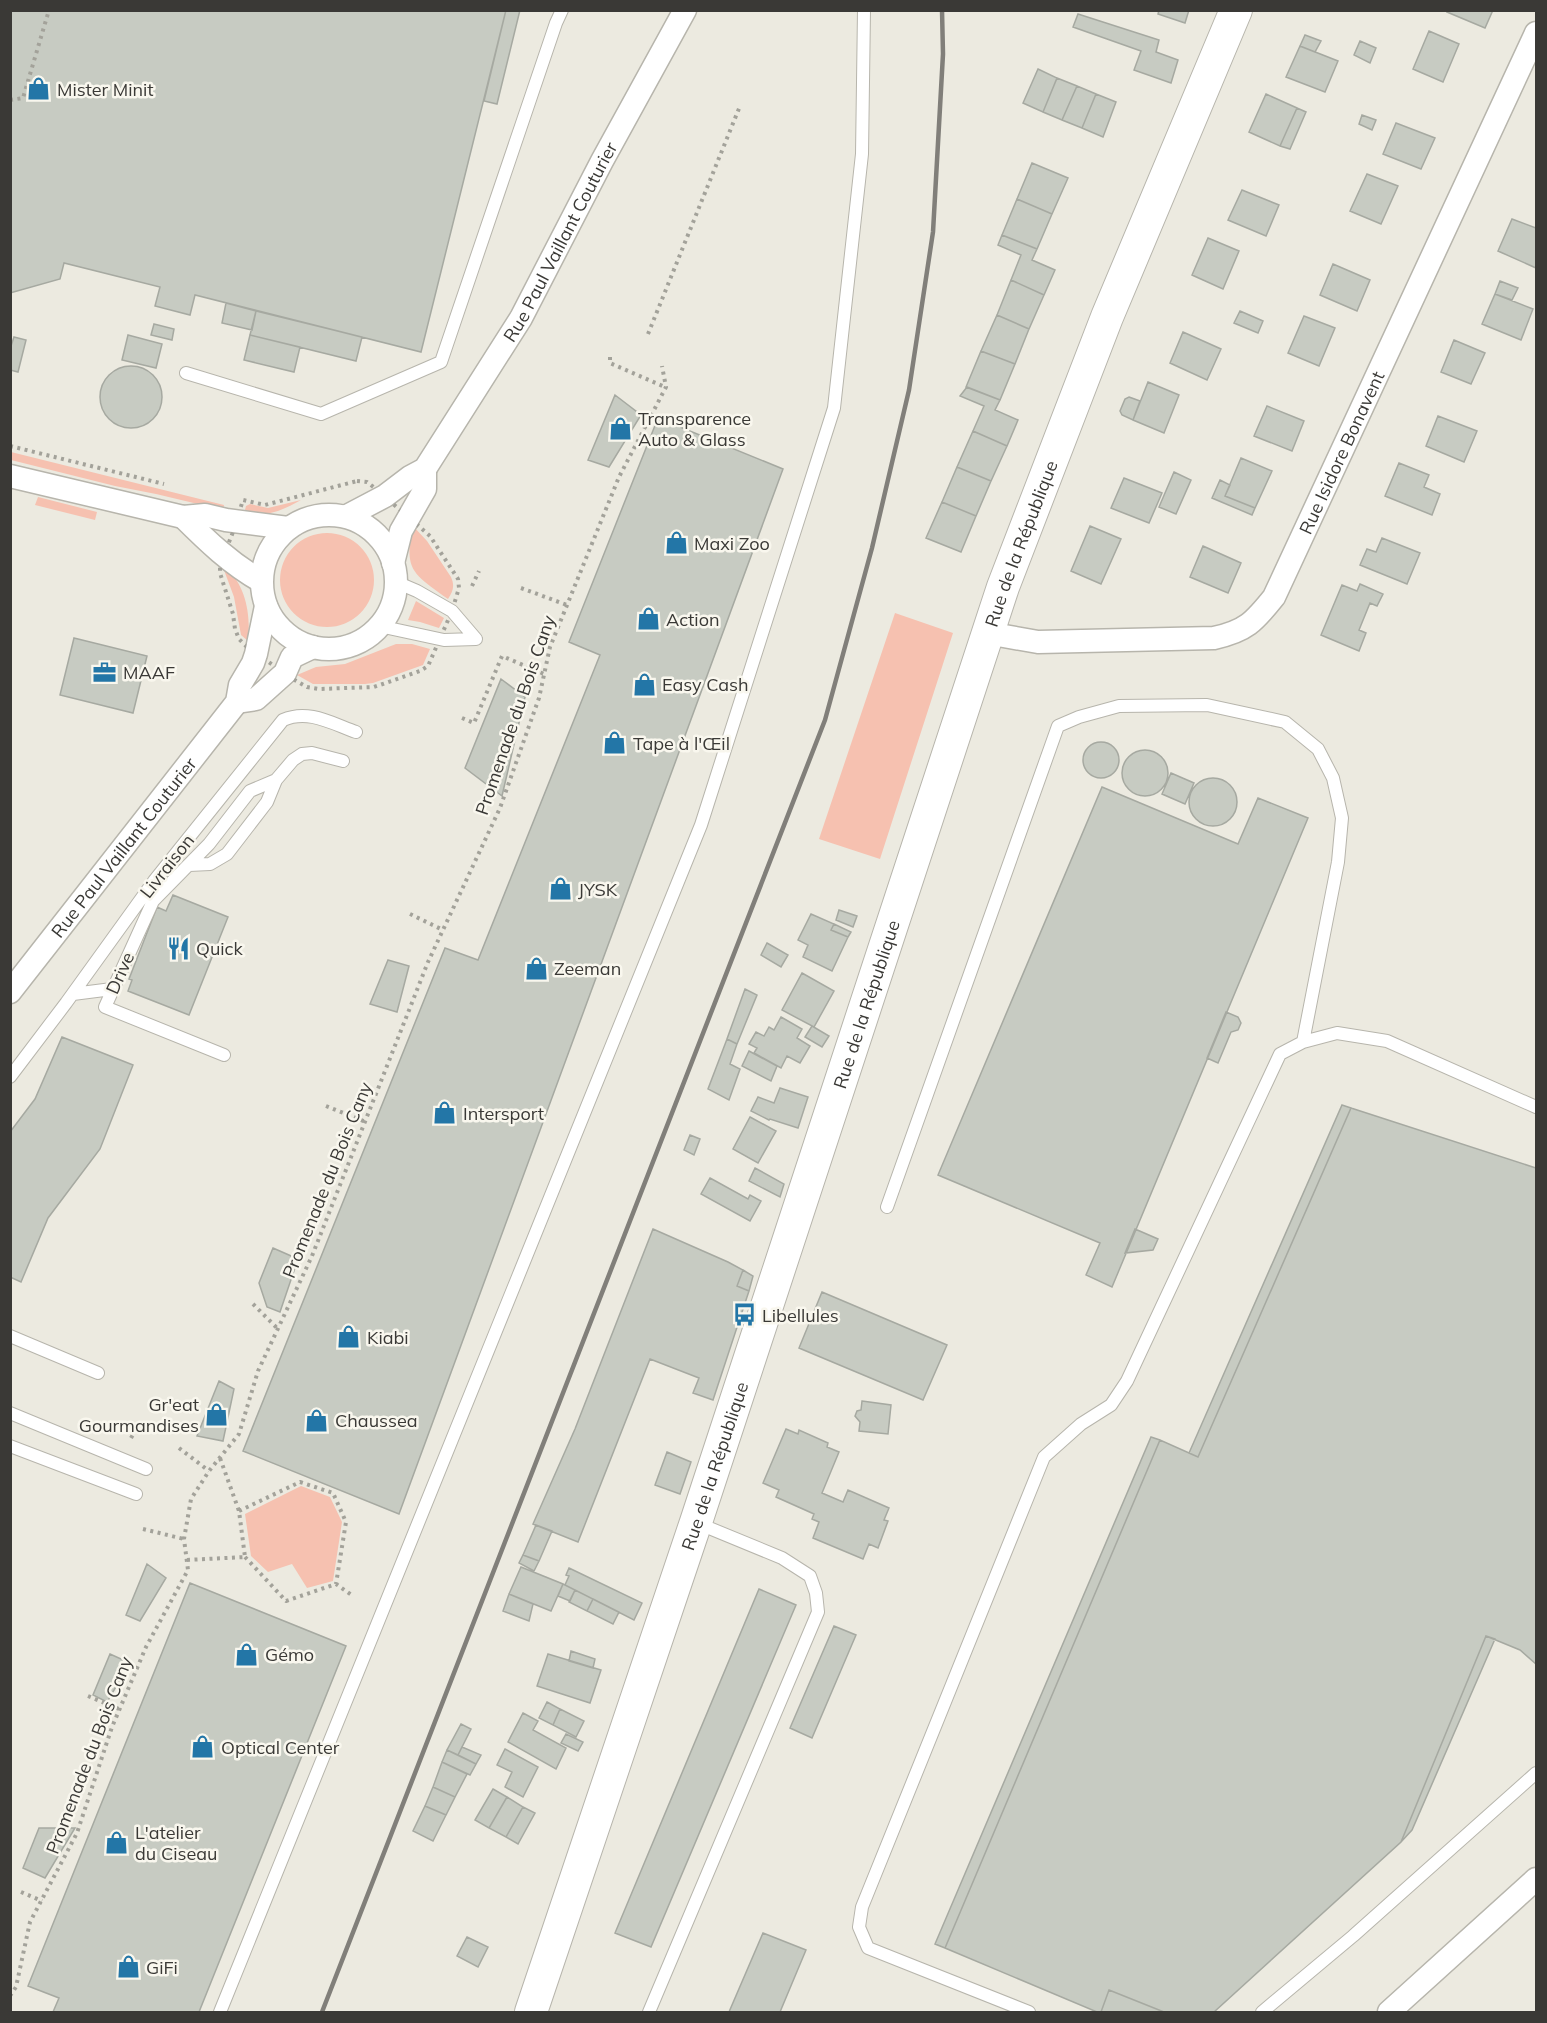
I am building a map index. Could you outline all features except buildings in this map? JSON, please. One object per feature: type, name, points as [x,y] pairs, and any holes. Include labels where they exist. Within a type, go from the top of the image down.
[{"type":"street","name":"Rue Paul Vaillant Couturier","points":[[347,516],[385,496],[425,469],[521,318],[602,161],[685,10]]},
{"type":"street","name":"Rue de la République","points":[[531,2013],[696,1522],[1003,587],[1107,317],[1236,10]]},
{"type":"street","name":"Rue Isidore Bonavent","points":[[987,633],[1038,642],[1214,638],[1231,634],[1255,620],[1274,597],[1536,33]]},
{"type":"street","name":"Rue Paul Vaillant Couturier","points":[[394,573],[401,531],[425,489],[425,469]]},
{"type":"street","points":[[10,476],[183,517],[206,515],[226,520],[288,528]]},
{"type":"street","points":[[331,515],[347,516],[375,534],[385,546],[394,573],[391,606],[379,626],[365,638],[349,646],[330,649],[313,647],[296,641],[272,618],[266,606],[261,581],[265,561],[274,543],[288,528],[308,518],[331,515]]},
{"type":"street","points":[[183,517],[240,569],[261,581]]},
{"type":"street","name":"Rue Paul Vaillant Couturier","points":[[10,992],[237,702],[240,685],[256,654],[266,606]]},
{"type":"street","points":[[237,702],[256,699],[285,673],[292,657],[313,647]]},
{"type":"street","points":[[1389,2013],[1536,1879]]},
{"type":"lane","points":[[186,373],[321,414],[441,362],[562,10]]},
{"type":"lane","points":[[220,2013],[700,825],[834,408],[862,154],[864,10]]},
{"type":"lane","points":[[379,626],[444,640],[476,639],[452,611],[417,591],[394,573]]},
{"type":"lane","points":[[887,1207],[1058,726],[1079,717],[1119,706],[1208,705],[1285,722],[1318,749],[1333,778],[1342,818],[1338,862],[1303,1042]]},
{"type":"lane","name":"Livraison","points":[[10,1077],[154,881],[283,720],[293,716],[307,715],[356,732]]},
{"type":"lane","name":"Drive","points":[[189,865],[210,864],[227,854],[267,802],[276,780],[293,760],[302,754],[312,753],[343,761]]},
{"type":"lane","name":"Drive","points":[[224,1055],[105,1007],[153,901],[209,844],[250,791],[276,780]]},
{"type":"lane","points":[[73,994],[112,989]]},
{"type":"lane","points":[[1029,2013],[868,1948],[858,1927],[862,1907],[1044,1456],[1081,1424],[1111,1405],[1127,1381],[1280,1054],[1303,1042],[1337,1033],[1387,1041],[1536,1107]]},
{"type":"lane","points":[[10,1336],[98,1374]]},
{"type":"lane","points":[[10,1413],[146,1469]]},
{"type":"lane","points":[[10,1446],[136,1494]]},
{"type":"lane","points":[[649,2013],[818,1611],[816,1593],[810,1576],[782,1558],[696,1522]]},
{"type":"lane","points":[[1262,2013],[1353,1936],[1536,1773]]},
{"type":"path","points":[[10,100],[23,98],[49,10]]},
{"type":"path","points":[[648,334],[740,106]]},
{"type":"path","points":[[610,357],[610,363],[666,387]]},
{"type":"path","points":[[662,366],[666,387]]},
{"type":"path","name":"Promenade du Bois Cany","points":[[10,1996],[16,1987],[30,1922],[77,1833],[119,1709],[146,1647],[188,1570],[184,1539],[191,1498],[239,1434],[258,1371],[312,1256],[428,963],[500,807],[539,698],[550,647],[619,477],[666,387]]},
{"type":"path","points":[[10,446],[166,484]]},
{"type":"path","points":[[232,501],[243,500],[265,505],[357,481],[368,482],[376,489]]},
{"type":"path","points":[[238,513],[243,500]]},
{"type":"path","points":[[414,522],[430,536],[458,579],[459,588],[454,602]]},
{"type":"path","points":[[220,565],[220,573],[233,614],[235,629],[239,639],[247,647]]},
{"type":"path","points":[[472,586],[479,570]]},
{"type":"path","points":[[521,588],[567,605]]},
{"type":"path","points":[[293,679],[307,687],[374,687],[420,671],[428,666],[436,652]]},
{"type":"path","points":[[462,718],[474,723],[502,656],[544,674]]},
{"type":"path","points":[[410,914],[443,930]]},
{"type":"path","points":[[326,1106],[366,1122]]},
{"type":"path","points":[[253,1304],[278,1329]]},
{"type":"path","points":[[131,1438],[135,1431]]},
{"type":"path","points":[[179,1448],[209,1471]]},
{"type":"path","points":[[219,1458],[239,1511],[244,1557],[286,1601],[336,1584]]},
{"type":"path","points":[[239,1511],[300,1482],[333,1493],[346,1522],[336,1584]]},
{"type":"path","points":[[143,1529],[184,1539]]},
{"type":"path","points":[[187,1560],[244,1557]]},
{"type":"path","points":[[336,1584],[353,1596]]},
{"type":"path","points":[[88,1696],[119,1709]]},
{"type":"path","points":[[21,1892],[42,1901]]},
{"type":"shaded area","points":[[11,452],[224,505],[223,510],[11,460]]},
{"type":"shaded area","points":[[38,497],[97,512],[95,520],[35,505]]},
{"type":"shaded area","points":[[301,500],[273,512],[244,514],[246,506],[250,504],[268,508]]},
{"type":"shaded area","points":[[413,526],[427,541],[451,577],[453,588],[448,599],[419,577],[414,570],[409,553]]},
{"type":"shaded area","points":[[327,533],[345,536],[360,547],[371,562],[374,580],[371,598],[360,613],[345,624],[327,627],[309,624],[294,613],[283,598],[280,580],[283,562],[294,547],[309,536]]},
{"type":"shaded area","points":[[225,567],[238,582],[246,601],[249,621],[248,641],[241,635],[234,597],[224,570]]},
{"type":"shaded area","points":[[416,601],[444,618],[439,628],[408,620]]},
{"type":"shaded area","points":[[895,613],[953,633],[880,859],[819,839]]},
{"type":"shaded area","points":[[396,644],[412,644],[430,649],[423,665],[373,683],[313,684],[297,675],[316,667],[345,664]]},
{"type":"shaded area","points":[[301,1486],[330,1497],[342,1522],[333,1581],[307,1588],[292,1564],[268,1572],[251,1556],[245,1514]]},
{"type":"railway","points":[[322,2012],[825,720],[872,548],[909,390],[933,232],[943,54],[942,10]]},
{"type":"place","name":"Mister Minit","points":[[39,89]]},
{"type":"place","name":"Transparence Auto & Glass","points":[[620,428]]},
{"type":"place","name":"Maxi Zoo","points":[[676,543]]},
{"type":"place","name":"Action","points":[[648,619]]},
{"type":"place","name":"MAAF","points":[[105,672]]},
{"type":"place","name":"Easy Cash","points":[[644,684]]},
{"type":"place","name":"Tape à l'Œil","points":[[615,743]]},
{"type":"place","name":"JYSK","points":[[560,889]]},
{"type":"place","name":"Quick","points":[[178,948]]},
{"type":"place","name":"Zeeman","points":[[536,968]]},
{"type":"place","name":"Intersport","points":[[445,1113]]},
{"type":"place","name":"Libellules","points":[[744,1315]]},
{"type":"place","name":"Kiabi","points":[[349,1337]]},
{"type":"place","name":"Gr'eat Gourmandises","points":[[217,1414]]},
{"type":"place","name":"Chaussea","points":[[317,1420]]},
{"type":"place","name":"Gémo","points":[[247,1654]]},
{"type":"place","name":"Optical Center","points":[[203,1747]]},
{"type":"place","name":"L'atelier du Ciseau","points":[[117,1842]]},
{"type":"place","name":"GiFi","points":[[128,1967]]}]
